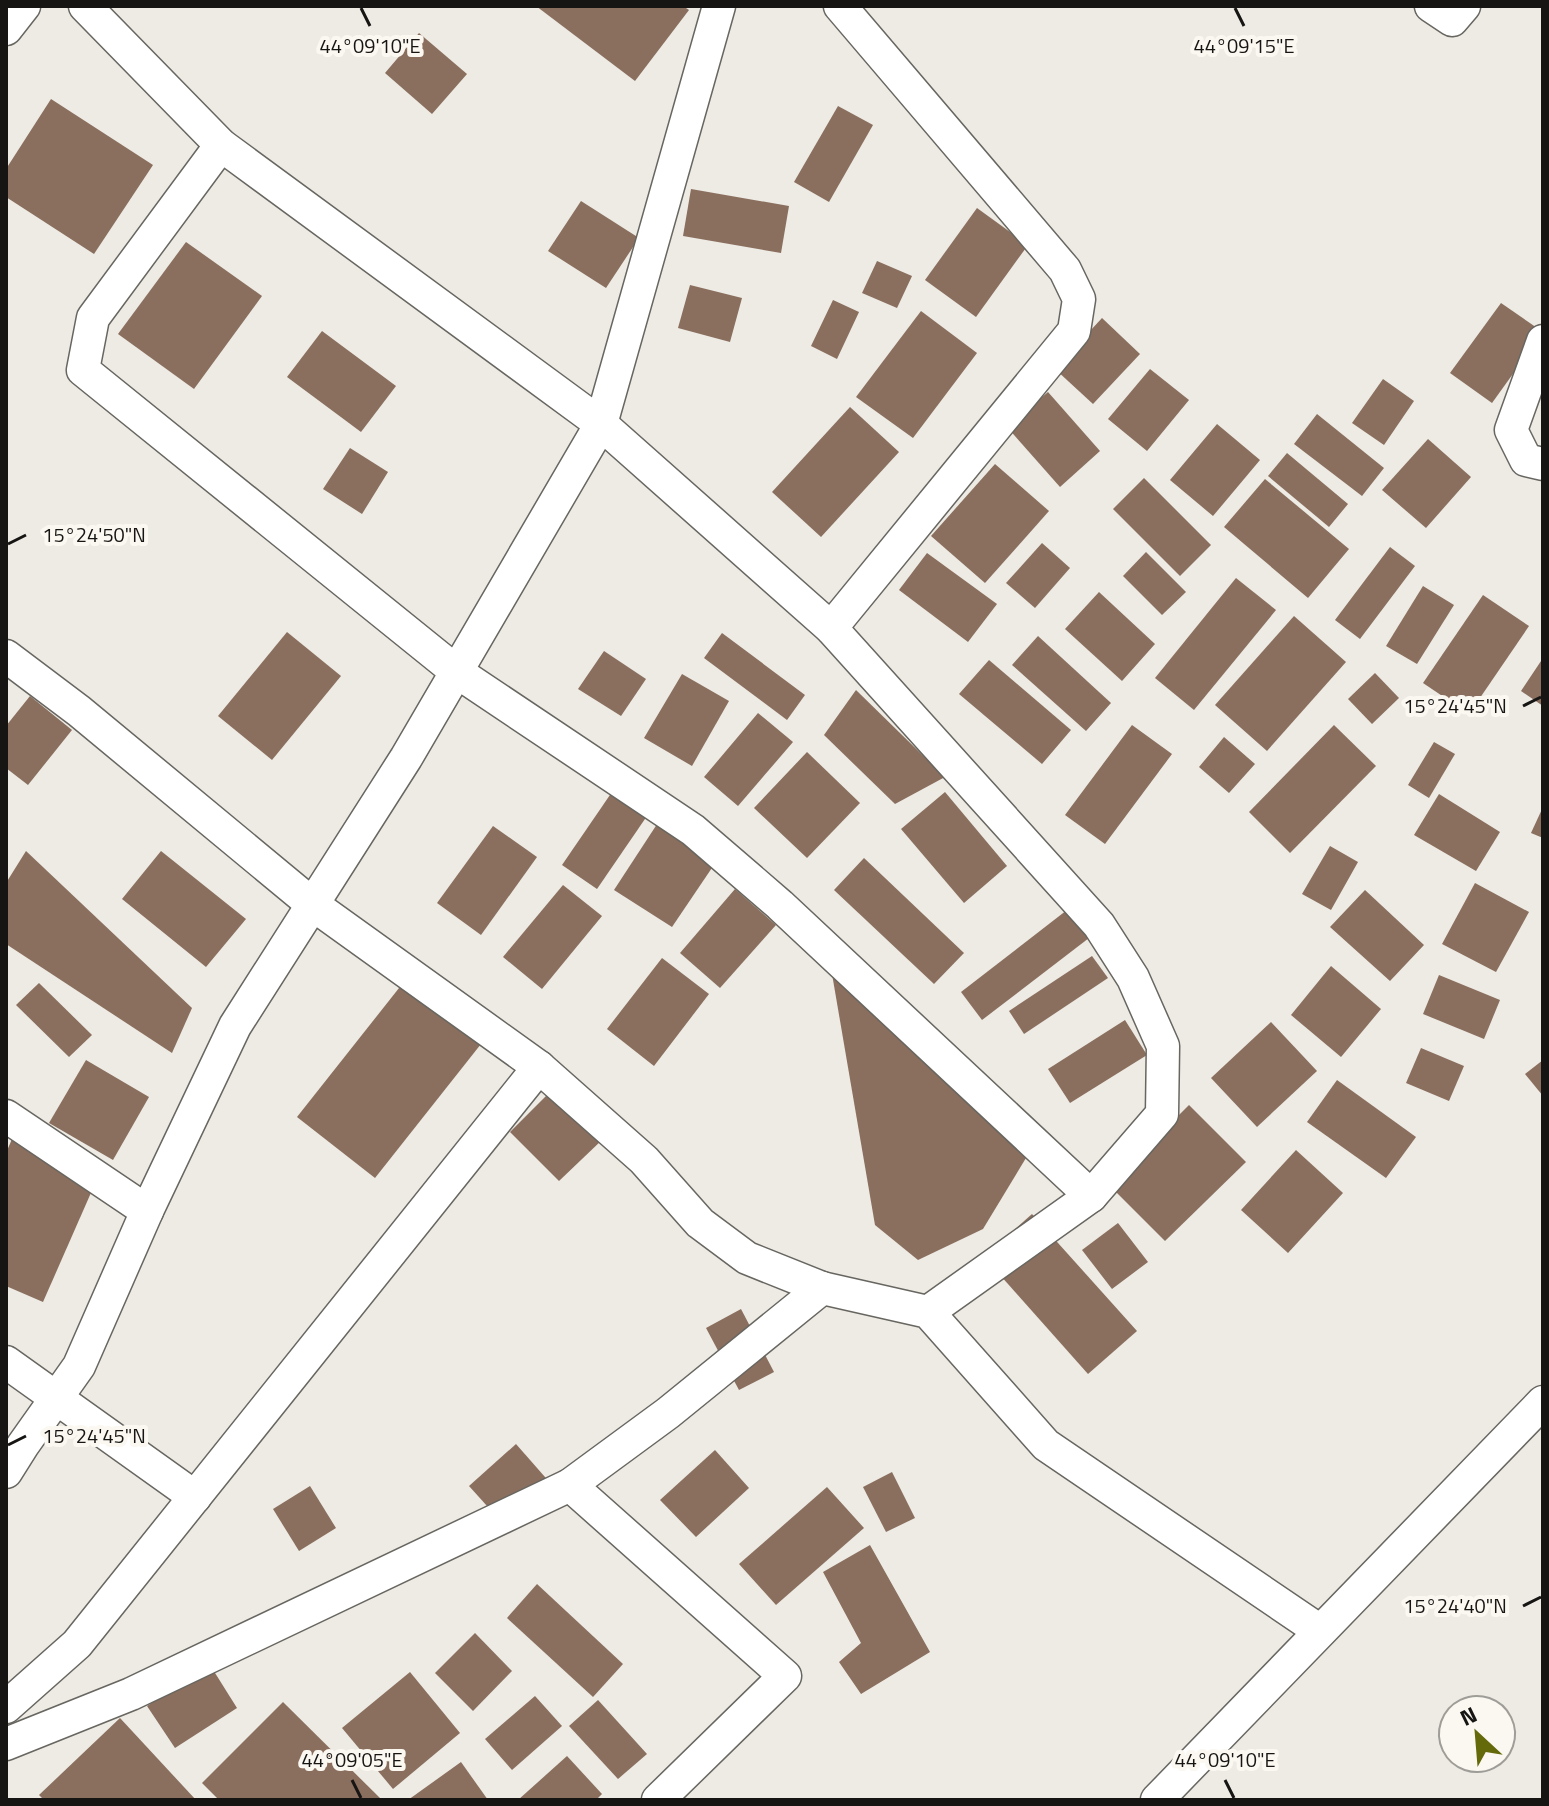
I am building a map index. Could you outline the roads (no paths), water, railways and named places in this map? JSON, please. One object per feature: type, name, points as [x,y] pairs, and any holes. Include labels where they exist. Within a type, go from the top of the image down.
[{"type":"street","points":[[6,29],[24,6]]},
{"type":"street","points":[[85,6],[221,145],[601,424],[831,628],[1099,925],[1133,978],[1163,1046],[1162,1114],[1091,1196],[928,1312]]},
{"type":"street","points":[[6,1472],[79,1366],[147,1211],[235,1026],[406,758],[601,424],[719,6]]},
{"type":"street","points":[[831,628],[1074,331],[1079,299],[1065,270],[840,6]]},
{"type":"street","points":[[1431,6],[1452,20],[1464,6]]},
{"type":"street","points":[[221,145],[93,318],[83,370],[457,672],[693,830],[780,905],[1091,1196]]},
{"type":"street","points":[[1543,341],[1511,430],[1526,460],[1543,464]]},
{"type":"street","points":[[6,656],[79,711],[312,904],[539,1067],[644,1160],[700,1223],[747,1258],[822,1288],[928,1312],[1046,1445],[1320,1631]]},
{"type":"street","points":[[6,1707],[77,1644],[539,1067]]},
{"type":"street","points":[[6,1116],[147,1211]]},
{"type":"street","points":[[6,1744],[131,1694],[570,1485],[668,1413],[822,1288]]},
{"type":"street","points":[[6,1362],[195,1497]]},
{"type":"street","points":[[1157,1800],[1543,1402]]},
{"type":"street","points":[[570,1485],[785,1676],[658,1800]]}]
